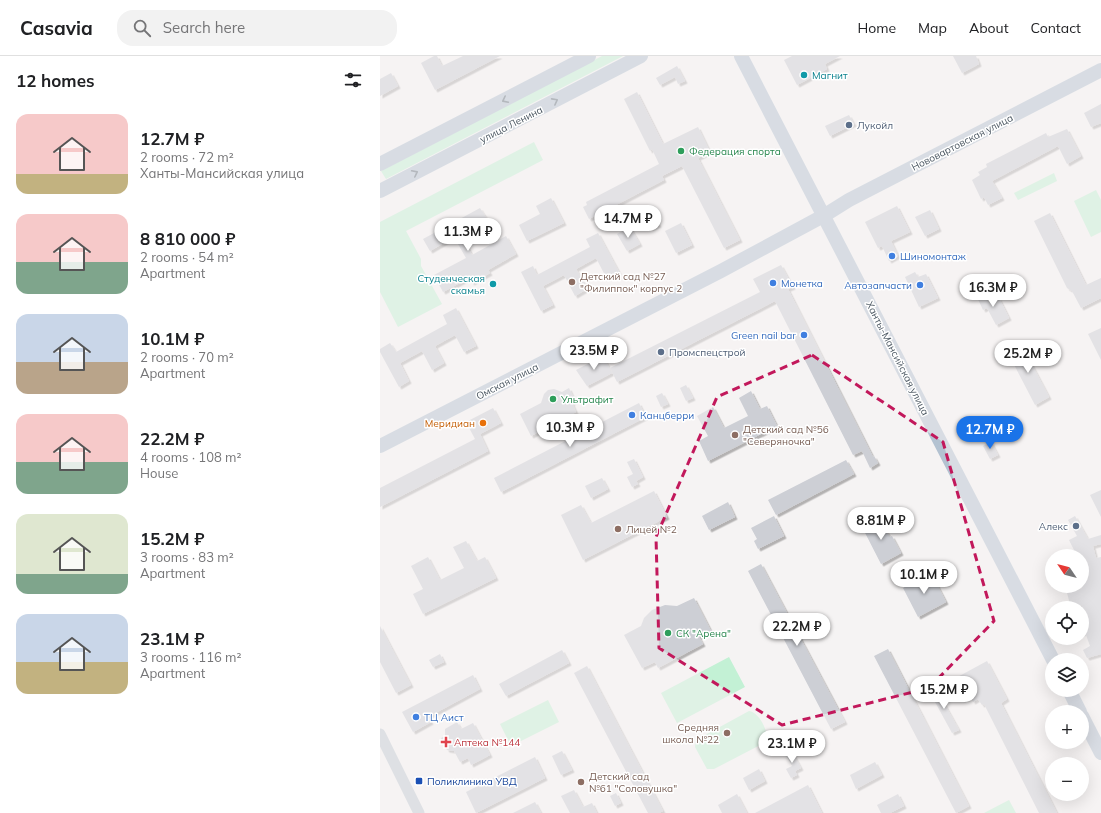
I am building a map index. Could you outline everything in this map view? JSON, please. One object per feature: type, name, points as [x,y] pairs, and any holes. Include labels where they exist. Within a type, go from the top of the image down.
[{"type":"main road","points":[[380,164],[589,56]]},
{"type":"main road","name":"улица Ленина","points":[[380,191],[641,56]]},
{"type":"main road","name":"Ханты-Мансийская улица","points":[[741,56],[825,215],[1049,653]]},
{"type":"main road","name":"Нововартовская улица","points":[[825,215],[849,200],[1101,70]]},
{"type":"main road","name":"Омская улица","points":[[380,446],[721,271],[825,215]]},
{"type":"main road","points":[[1089,730],[1101,753]]},
{"type":"street","points":[[380,734],[419,813]]},
{"type":"highlighted area","points":[[812,355],[943,442],[994,621],[929,688],[782,725],[659,648],[656,537],[717,397]]},
{"type":"green space","points":[[602,56],[623,56],[386,179],[381,171]]},
{"type":"green space","points":[[534,142],[543,160],[406,231],[421,259],[421,266],[442,304],[398,327],[380,292],[380,222]]},
{"type":"green space","points":[[1054,173],[1057,181],[1018,200],[1014,193]]},
{"type":"green space","points":[[1096,190],[1101,200],[1101,232],[1091,237],[1074,201]]},
{"type":"green space","points":[[729,657],[745,687],[677,723],[661,693]]},
{"type":"green space","points":[[548,700],[559,722],[511,746],[500,724]]},
{"type":"green space","points":[[749,711],[753,712],[763,724],[767,738],[766,742],[714,769],[707,769],[695,747],[696,740]]},
{"type":"green space","points":[[1009,800],[1016,813],[984,813]]},
{"type":"building","points":[[434,56],[437,56],[442,66],[463,56],[500,56],[435,90],[421,63]]},
{"type":"building","name":"Магнит","points":[[792,56],[840,56],[825,64],[827,69],[797,85],[784,60]]},
{"type":"building","points":[[953,56],[976,56],[979,64],[962,73]]},
{"type":"building","points":[[677,66],[685,81],[678,84],[675,77],[660,85],[656,78]]},
{"type":"building","points":[[391,73],[398,86],[380,96],[380,79]]},
{"type":"building","points":[[637,92],[663,144],[698,127],[710,152],[698,158],[740,240],[724,248],[682,166],[662,176],[664,180],[589,219],[583,207],[587,205],[586,202],[659,164],[652,149],[650,151],[624,99]]},
{"type":"building","points":[[1101,104],[1101,123],[1091,127],[1084,113]]},
{"type":"building","points":[[849,115],[854,124],[830,136],[825,126]]},
{"type":"building","points":[[1067,129],[1081,156],[1067,164],[1058,146],[992,181],[1002,198],[988,205],[984,197],[981,199],[972,180],[980,175],[978,172],[987,167],[986,164],[1046,133],[1048,137]]},
{"type":"building","points":[[551,198],[564,223],[527,241],[519,225],[540,214],[536,206]]},
{"type":"building","points":[[897,206],[910,232],[891,241],[898,256],[889,261],[882,246],[878,248],[865,222]]},
{"type":"building","points":[[480,208],[487,219],[461,234],[472,255],[506,236],[516,254],[488,270],[490,273],[472,283],[469,278],[443,292],[434,275],[466,258],[454,237],[430,251],[423,239]]},
{"type":"building","points":[[930,210],[939,229],[925,236],[915,217]]},
{"type":"building","points":[[1050,213],[1086,285],[1101,278],[1101,298],[1081,308],[1072,291],[1067,288],[1034,221]]},
{"type":"building","points":[[654,215],[659,225],[651,228],[646,218]]},
{"type":"building","points":[[681,223],[692,245],[676,253],[665,231]]},
{"type":"building","points":[[630,227],[640,244],[627,251],[617,234]]},
{"type":"building","points":[[598,233],[619,272],[607,279],[596,258],[576,269],[587,289],[575,296],[564,275],[543,286],[553,305],[541,311],[521,272],[533,266],[537,275],[590,247],[586,239]]},
{"type":"building","points":[[781,265],[793,287],[788,289],[873,457],[874,456],[878,463],[870,468],[862,451],[853,455],[775,301],[617,382],[610,368],[760,292],[753,279]]},
{"type":"building","name":"Автозапчасти","points":[[915,272],[918,277],[926,274],[938,298],[919,307],[905,277]]},
{"type":"building","points":[[983,291],[990,303],[999,298],[1009,318],[996,325],[987,308],[983,310],[976,295]]},
{"type":"building","points":[[456,308],[476,346],[464,352],[455,335],[435,346],[444,363],[432,370],[422,351],[400,363],[409,381],[399,387],[380,352],[380,349],[390,343],[396,352],[447,324],[443,315]]},
{"type":"building","points":[[1101,328],[1101,360],[1088,334]]},
{"type":"building","points":[[1021,344],[1049,397],[1035,405],[1007,351]]},
{"type":"building","points":[[603,356],[612,373],[587,386],[576,370]]},
{"type":"building","points":[[686,385],[693,398],[686,401],[680,388]]},
{"type":"building","points":[[569,388],[575,401],[572,403],[576,412],[531,436],[520,414],[541,403],[544,394],[548,390],[554,389],[562,392]]},
{"type":"building","points":[[751,391],[760,409],[767,406],[777,426],[708,461],[699,441],[708,436],[697,416],[713,407],[724,428],[748,416],[739,398]]},
{"type":"building","points":[[662,393],[668,404],[661,407],[656,396]]},
{"type":"building","points":[[639,403],[646,417],[501,492],[494,478]]},
{"type":"building","points":[[493,408],[501,423],[480,434],[488,451],[380,507],[380,488],[475,439],[466,422]]},
{"type":"building","points":[[991,442],[998,455],[990,459],[983,446]]},
{"type":"building","points":[[634,459],[643,477],[636,481],[638,484],[632,487],[627,477],[633,474],[627,462]]},
{"type":"building","points":[[846,460],[854,474],[776,515],[768,500]]},
{"type":"building","points":[[602,478],[608,489],[591,498],[585,486]]},
{"type":"building","points":[[1101,490],[1101,517],[1090,495]]},
{"type":"building","points":[[654,491],[667,517],[583,560],[561,515],[581,505],[591,523]]},
{"type":"building","points":[[728,502],[735,517],[709,530],[702,516]]},
{"type":"building","points":[[774,516],[784,536],[758,549],[754,541],[757,539],[751,528]]},
{"type":"building","points":[[1075,516],[1088,539],[1101,535],[1101,544],[1093,546],[1096,558],[1101,557],[1101,654],[1089,657],[1089,653],[1084,653],[1083,650],[1090,646],[1089,601],[1069,601],[1067,593],[1089,593],[1089,549],[1074,549],[1069,540],[1077,536],[1068,520]]},
{"type":"building","points":[[874,518],[881,522],[890,537],[892,536],[901,553],[881,564],[861,525]]},
{"type":"building","points":[[466,541],[477,561],[485,557],[496,578],[423,614],[413,594],[423,589],[411,566],[428,557],[440,580],[464,568],[453,547]]},
{"type":"building","points":[[761,564],[845,722],[831,729],[748,571]]},
{"type":"building","points":[[931,573],[946,602],[918,617],[903,588]]},
{"type":"building","name":"СК \"Арена\"","points":[[694,598],[711,631],[699,637],[703,644],[658,668],[655,662],[642,668],[624,635],[641,626],[644,618],[652,610],[665,605],[677,606]]},
{"type":"building","points":[[380,626],[411,685],[396,693],[380,662]]},
{"type":"building","points":[[888,649],[969,806],[956,813],[874,656]]},
{"type":"building","points":[[562,650],[569,663],[506,696],[499,684]]},
{"type":"building","points":[[440,654],[444,662],[433,667],[429,660]]},
{"type":"building","points":[[987,661],[1007,699],[1001,703],[1045,789],[1045,801],[1051,801],[1057,813],[1039,813],[984,704],[982,705],[978,699],[973,702],[970,696],[962,700],[952,680]]},
{"type":"building","points":[[587,666],[663,811],[659,813],[648,813],[574,673]]},
{"type":"building","points":[[473,675],[480,689],[428,717],[431,722],[413,732],[402,712]]},
{"type":"building","points":[[935,687],[959,730],[952,733],[929,691]]},
{"type":"building","points":[[457,722],[461,729],[473,723],[490,755],[471,765],[468,758],[460,762],[454,751],[447,750],[441,738],[445,736],[445,729]]},
{"type":"building","points":[[791,750],[801,768],[795,771],[797,775],[791,778],[786,769],[792,766],[785,753]]},
{"type":"building","points":[[562,751],[572,770],[561,775],[552,756]]},
{"type":"building","points":[[535,757],[545,778],[476,813],[466,792]]},
{"type":"building","points":[[875,762],[882,775],[856,789],[850,775]]},
{"type":"building","points":[[759,769],[765,781],[749,790],[743,778]]},
{"type":"building","points":[[808,785],[822,813],[755,813]]},
{"type":"building","points":[[574,790],[583,807],[592,803],[597,813],[570,813],[561,796]]},
{"type":"building","points":[[616,793],[621,803],[615,806],[610,796]]},
{"type":"building","points":[[737,794],[747,813],[722,813],[718,805]]},
{"type":"building","points":[[898,794],[904,806],[890,813],[881,813],[877,805]]},
{"type":"building","points":[[535,802],[541,813],[513,813]]},
{"type":"place","name":"Магнит","points":[[804,75]]},
{"type":"place","name":"Лукойл","points":[[849,125]]},
{"type":"place","name":"Федерация спорта","points":[[681,151]]},
{"type":"place","name":"Шиномонтаж","points":[[892,256]]},
{"type":"place","name":"Детский сад №27 \"Филиппок\" корпус 2","points":[[572,282]]},
{"type":"place","name":"Монетка","points":[[773,283]]},
{"type":"place","name":"Студенческая скамья","points":[[493,284]]},
{"type":"place","name":"Автозапчасти","points":[[920,285]]},
{"type":"place","name":"Green nail bar","points":[[804,335]]},
{"type":"place","name":"Промспецстрой","points":[[661,352]]},
{"type":"place","name":"Ультрафит","points":[[553,399]]},
{"type":"place","name":"Канцберри","points":[[632,415]]},
{"type":"place","name":"Меридиан","points":[[483,423]]},
{"type":"place","name":"Детский сад №56 \"Северяночка\"","points":[[735,435]]},
{"type":"place","name":"Алекс","points":[[1076,526]]},
{"type":"place","name":"Лицей №2","points":[[618,529]]},
{"type":"place","name":"СК \"Арена\"","points":[[668,633]]},
{"type":"place","name":"ТЦ Аист","points":[[416,717]]},
{"type":"place","name":"Средняя школа №22","points":[[727,733]]},
{"type":"place","name":"Аптека №144","points":[[446,742]]},
{"type":"place","name":"Поликлиника УВД","points":[[419,781]]},
{"type":"place","name":"Детский сад №61 \"Соловушка\"","points":[[581,782]]}]
